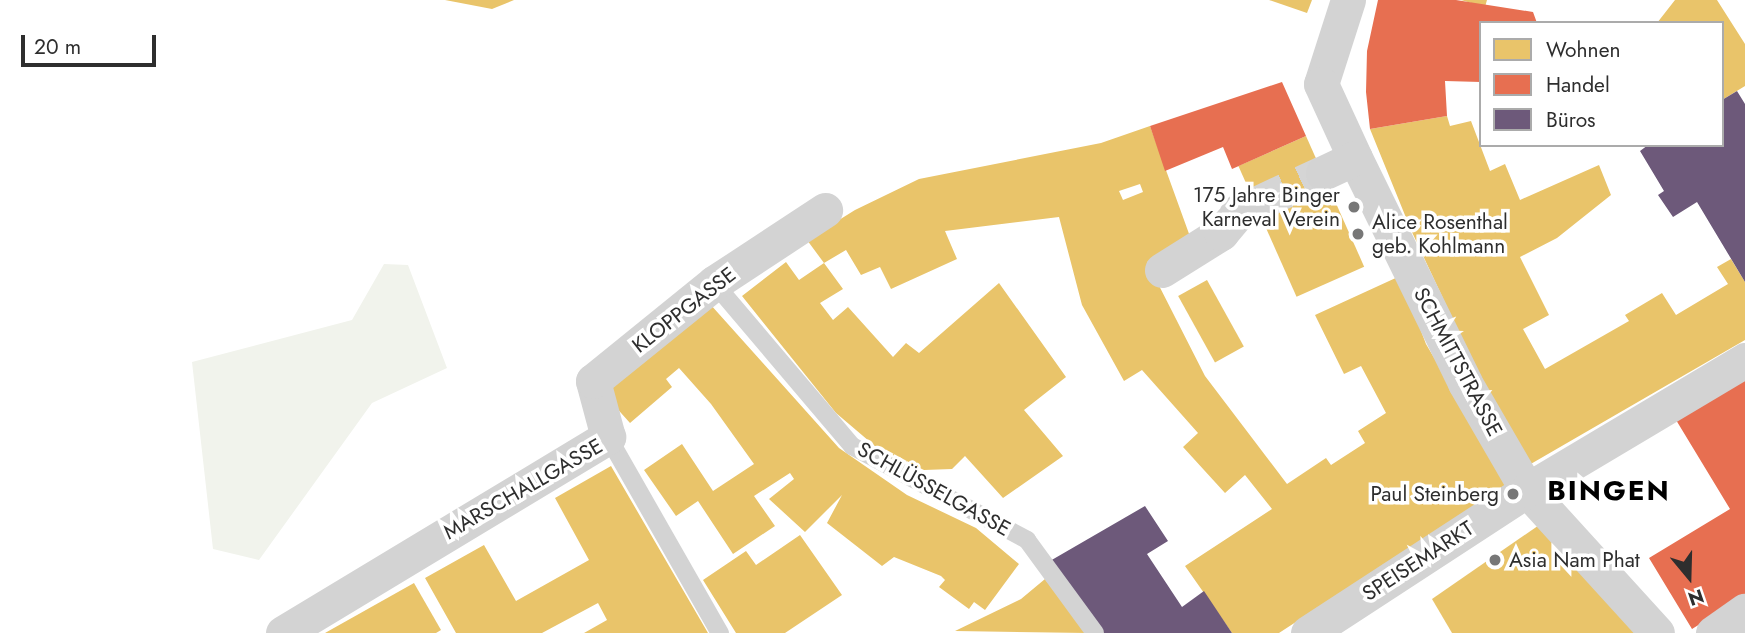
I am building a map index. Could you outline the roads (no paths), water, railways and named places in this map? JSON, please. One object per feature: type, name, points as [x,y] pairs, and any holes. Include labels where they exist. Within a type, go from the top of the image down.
[{"type":"street","name":"SCHMITTSTRASSE","points":[[1348,0],[1321,84],[1355,158],[1465,383],[1527,490],[1657,633]]},
{"type":"street","points":[[1323,173],[1355,158]]},
{"type":"street","points":[[1162,270],[1222,233],[1240,210],[1254,205]]},
{"type":"street","name":"KLOPPGASSE","points":[[608,437],[593,381],[714,284],[825,210]]},
{"type":"street","name":"SPEISEMARKT","points":[[1308,633],[1527,490],[1745,360]]},
{"type":"street","name":"MARSCHALLGASSE","points":[[283,633],[608,437]]},
{"type":"street","points":[[1713,633],[1745,611]]},
{"type":"lane","name":"SCHLÜSSELGASSE","points":[[714,284],[852,446],[1027,540],[1095,633]]},
{"type":"lane","name":"MARSCHALLGASSE","points":[[608,437],[720,633]]},
{"type":"tunnel","points":[[1254,205],[1323,173]]},
{"type":"place","name":"175 Jahre Binger Karneval Verein","points":[[1354,207]]},
{"type":"place","name":"Alice Rosenthal geb. Kohlmann","points":[[1358,234]]},
{"type":"place","name":"Paul Steinberg","points":[[1513,494]]},
{"type":"place","name":"Asia Nam Phat","points":[[1495,560]]},
{"type":"district","name":"BINGEN","points":[[1609,491]]}]
